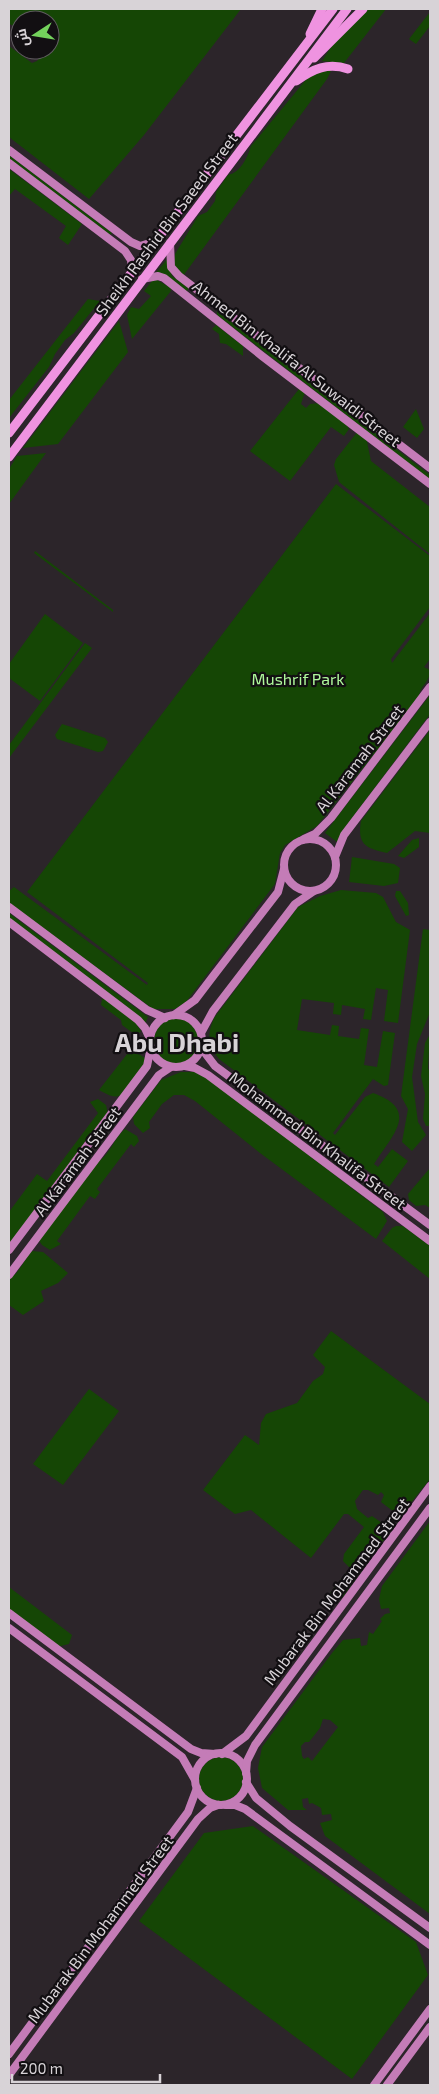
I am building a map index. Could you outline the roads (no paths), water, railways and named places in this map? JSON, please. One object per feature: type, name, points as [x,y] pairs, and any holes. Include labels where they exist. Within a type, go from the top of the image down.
[{"type":"main road","points":[[308,42],[322,9]]},
{"type":"main road","name":"Sheikh Rashid Bin Saeed Street","points":[[9,433],[153,242],[333,9]]},
{"type":"main road","name":"Sheikh Rashid Bin Saeed Street","points":[[9,456],[346,9]]},
{"type":"main road","points":[[304,66],[323,51],[363,9]]},
{"type":"main road","points":[[288,87],[315,69],[336,66],[348,69]]},
{"type":"main road","points":[[9,150],[114,230],[137,245],[153,242]]},
{"type":"main road","points":[[9,163],[127,254],[132,270]]},
{"type":"main road","points":[[109,239],[114,237],[114,230]]},
{"type":"main road","name":"Ahmed Bin Khalifa Al Suwaidi Street","points":[[170,242],[170,267],[178,276],[430,468]]},
{"type":"main road","name":"Ahmed Bin Khalifa Al Suwaidi Street","points":[[142,280],[158,276],[164,278],[262,356],[430,484]]},
{"type":"main road","name":"Al Karamah Street","points":[[304,840],[315,834],[331,818],[430,687]]},
{"type":"main road","name":"Al Karamah Street","points":[[335,857],[344,836],[430,722]]},
{"type":"main road","points":[[151,1043],[153,1030],[165,1018],[174,1015],[195,1000],[278,892],[288,850],[304,840],[312,839],[326,844],[335,857],[335,873],[332,880],[327,886],[314,891],[295,904],[213,1011],[201,1033]]},
{"type":"main road","points":[[284,869],[290,882],[295,886],[301,890],[314,891]]},
{"type":"main road","points":[[9,907],[147,1010],[165,1018]]},
{"type":"main road","points":[[9,922],[138,1020],[145,1028],[158,1060],[171,1067],[186,1066],[192,1062],[202,1049],[201,1033],[191,1019],[174,1015]]},
{"type":"main road","name":"Al Karamah Street","points":[[9,1250],[147,1066],[151,1043]]},
{"type":"main road","name":"Mohammed Bin Khalifa Street","points":[[202,1049],[215,1066],[430,1225]]},
{"type":"main road","name":"Mohammed Bin Khalifa Street","points":[[186,1066],[195,1068],[208,1075],[430,1241]]},
{"type":"main road","name":"Al Karamah Street","points":[[9,1275],[159,1075],[171,1067]]},
{"type":"main road","name":"Mubarak Bin Mohammed Street","points":[[218,1754],[246,1736],[430,1486]]},
{"type":"main road","name":"Mubarak Bin Mohammed Street","points":[[246,1777],[247,1761],[255,1745],[430,1508]]},
{"type":"main road","points":[[9,1613],[191,1749],[237,1760],[256,1798],[290,1826],[430,1928]]},
{"type":"main road","points":[[9,1628],[182,1758],[195,1780]]},
{"type":"main road","points":[[218,1754],[208,1757],[198,1766],[195,1780],[196,1788],[205,1800],[222,1805],[236,1805],[245,1810],[430,1945]]},
{"type":"main road","points":[[222,1805],[242,1794],[246,1777]]},
{"type":"main road","name":"Mubarak Bin Mohammed Street","points":[[9,2054],[188,1812],[196,1788]]},
{"type":"main road","name":"Mubarak Bin Mohammed Street","points":[[9,2075],[198,1819],[210,1808],[222,1805]]},
{"type":"main road","points":[[374,2085],[430,2009]]},
{"type":"main road","points":[[387,2085],[430,2027]]},
{"type":"district","name":"Abu Dhabi","points":[[177,1041]]},
{"type":"park label","name":"Mushrif Park","points":[[298,678]]}]
